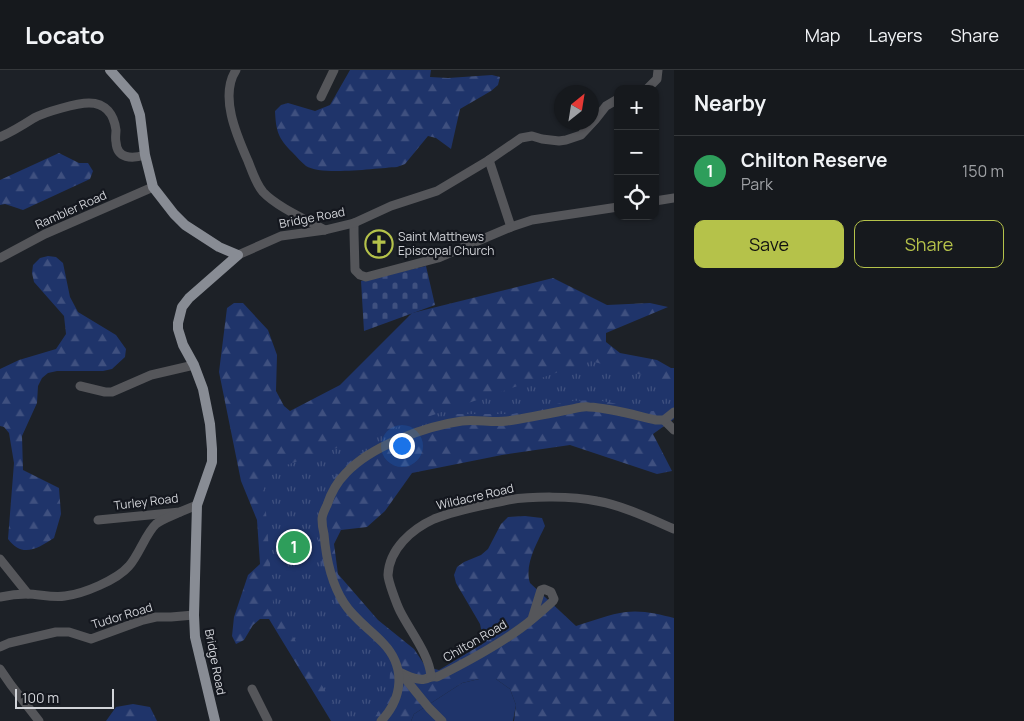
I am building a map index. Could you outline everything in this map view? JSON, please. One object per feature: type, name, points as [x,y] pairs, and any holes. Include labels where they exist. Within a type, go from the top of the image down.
[{"type":"main road","points":[[110,70],[134,97],[140,115],[145,155],[153,187],[185,226],[219,247],[238,255]]},
{"type":"main road","name":"Bridge Road","points":[[215,721],[196,637],[194,615],[197,505],[212,462],[210,424],[203,389],[194,365],[183,345],[178,329],[179,314],[182,307],[195,291],[238,255]]},
{"type":"street","points":[[236,70],[232,75],[229,89],[230,110],[238,138],[263,192],[278,204],[325,230]]},
{"type":"street","points":[[322,97],[334,70]]},
{"type":"street","points":[[651,85],[657,79],[658,70]]},
{"type":"street","name":"Bridge Road","points":[[238,255],[281,236],[325,230],[354,223],[391,206],[437,191],[489,160],[521,138],[532,136],[559,141],[581,134],[606,106],[614,101]]},
{"type":"street","points":[[0,137],[9,134],[36,117],[61,108],[89,103],[102,105],[111,113],[116,130],[116,144],[120,153],[126,157],[135,158],[145,155]]},
{"type":"street","points":[[489,160],[511,227]]},
{"type":"street","name":"Rambler Road","points":[[0,258],[45,234],[153,187]]},
{"type":"street","points":[[659,200],[674,198]]},
{"type":"street","points":[[354,223],[355,270],[360,275],[366,277],[438,258],[532,220],[614,209]]},
{"type":"street","points":[[80,386],[112,392],[151,375],[194,365]]},
{"type":"street","points":[[442,721],[399,672],[391,653],[383,643],[352,614],[336,589],[329,567],[322,519],[330,494],[346,472],[370,453],[397,440],[428,429],[462,421],[506,421],[586,406],[656,420],[664,420],[674,412]]},
{"type":"street","points":[[664,420],[674,430]]},
{"type":"street","name":"Wildacre Road","points":[[431,676],[430,667],[416,638],[399,610],[388,577],[391,562],[398,546],[410,534],[424,525],[447,515],[518,498],[569,498],[598,501],[639,514],[674,529]]},
{"type":"street","name":"Turley Road","points":[[98,520],[180,512],[197,505]]},
{"type":"street","points":[[0,597],[28,594],[65,596],[80,593],[117,577],[129,566],[157,524],[180,512]]},
{"type":"street","points":[[0,559],[28,594]]},
{"type":"street","name":"Tudor Road","points":[[0,646],[56,632],[69,632],[91,639],[156,616],[194,615]]},
{"type":"street","name":"Chilton Road","points":[[399,672],[411,678],[425,679],[431,676],[437,677],[492,648],[532,619]]},
{"type":"street","points":[[0,669],[39,721]]},
{"type":"street","points":[[382,721],[395,700],[399,685],[399,672]]},
{"type":"street","points":[[252,689],[268,721]]},
{"type":"green space","points":[[350,70],[431,70],[430,77],[448,78],[492,75],[500,77],[498,85],[491,91],[460,109],[451,149],[436,138],[428,136],[405,164],[397,167],[336,171],[313,169],[306,166],[287,147],[281,138],[277,129],[275,111],[281,105],[288,103],[315,111],[330,105]]},
{"type":"green space","points":[[59,153],[79,163],[88,163],[93,171],[90,179],[23,210],[5,204],[0,205],[0,180]]},
{"type":"green space","points":[[56,257],[63,263],[70,297],[78,312],[116,335],[126,349],[125,357],[112,369],[103,371],[57,371],[48,373],[42,378],[38,386],[37,403],[22,436],[23,470],[59,488],[61,514],[54,538],[36,548],[24,550],[13,545],[8,539],[14,463],[9,433],[4,427],[0,426],[0,369],[19,360],[56,349],[66,334],[64,316],[34,282],[33,265],[40,258]]},
{"type":"green space","points":[[426,266],[435,305],[364,331],[361,281]]},
{"type":"green space","points":[[553,278],[607,305],[650,303],[668,307],[606,333],[606,342],[620,353],[657,360],[674,368],[674,419],[653,434],[672,471],[657,474],[570,445],[502,455],[412,473],[385,511],[367,527],[341,530],[334,544],[338,574],[378,620],[414,649],[426,667],[439,670],[484,643],[480,624],[456,583],[454,575],[457,567],[481,555],[488,549],[501,524],[508,517],[542,518],[545,526],[530,562],[530,583],[576,626],[626,612],[644,612],[674,618],[674,721],[514,721],[516,705],[510,689],[496,679],[479,679],[462,683],[414,714],[411,721],[331,721],[269,619],[260,619],[253,625],[244,640],[236,644],[232,636],[234,617],[248,575],[260,564],[257,520],[241,481],[219,372],[227,308],[234,303],[243,303],[268,330],[277,355],[276,391],[284,406],[290,411],[340,385],[412,313]]},
{"type":"green space","points":[[591,361],[674,384],[674,405],[666,409],[646,412],[597,400],[570,401],[513,414],[450,414],[357,455],[329,483],[316,526],[323,568],[339,608],[382,652],[390,672],[389,692],[372,721],[343,721],[273,603],[263,473]]},
{"type":"green space","points":[[479,679],[496,679],[510,689],[516,705],[513,721],[411,721],[414,714],[462,683]]},
{"type":"green space","points":[[133,704],[150,707],[157,721],[106,721],[116,707]]},
{"type":"place","name":"Saint Matthews Episcopal Church","points":[[379,244]]},
{"type":"place","name":"Chilton Reserve","points":[[294,547]]}]
